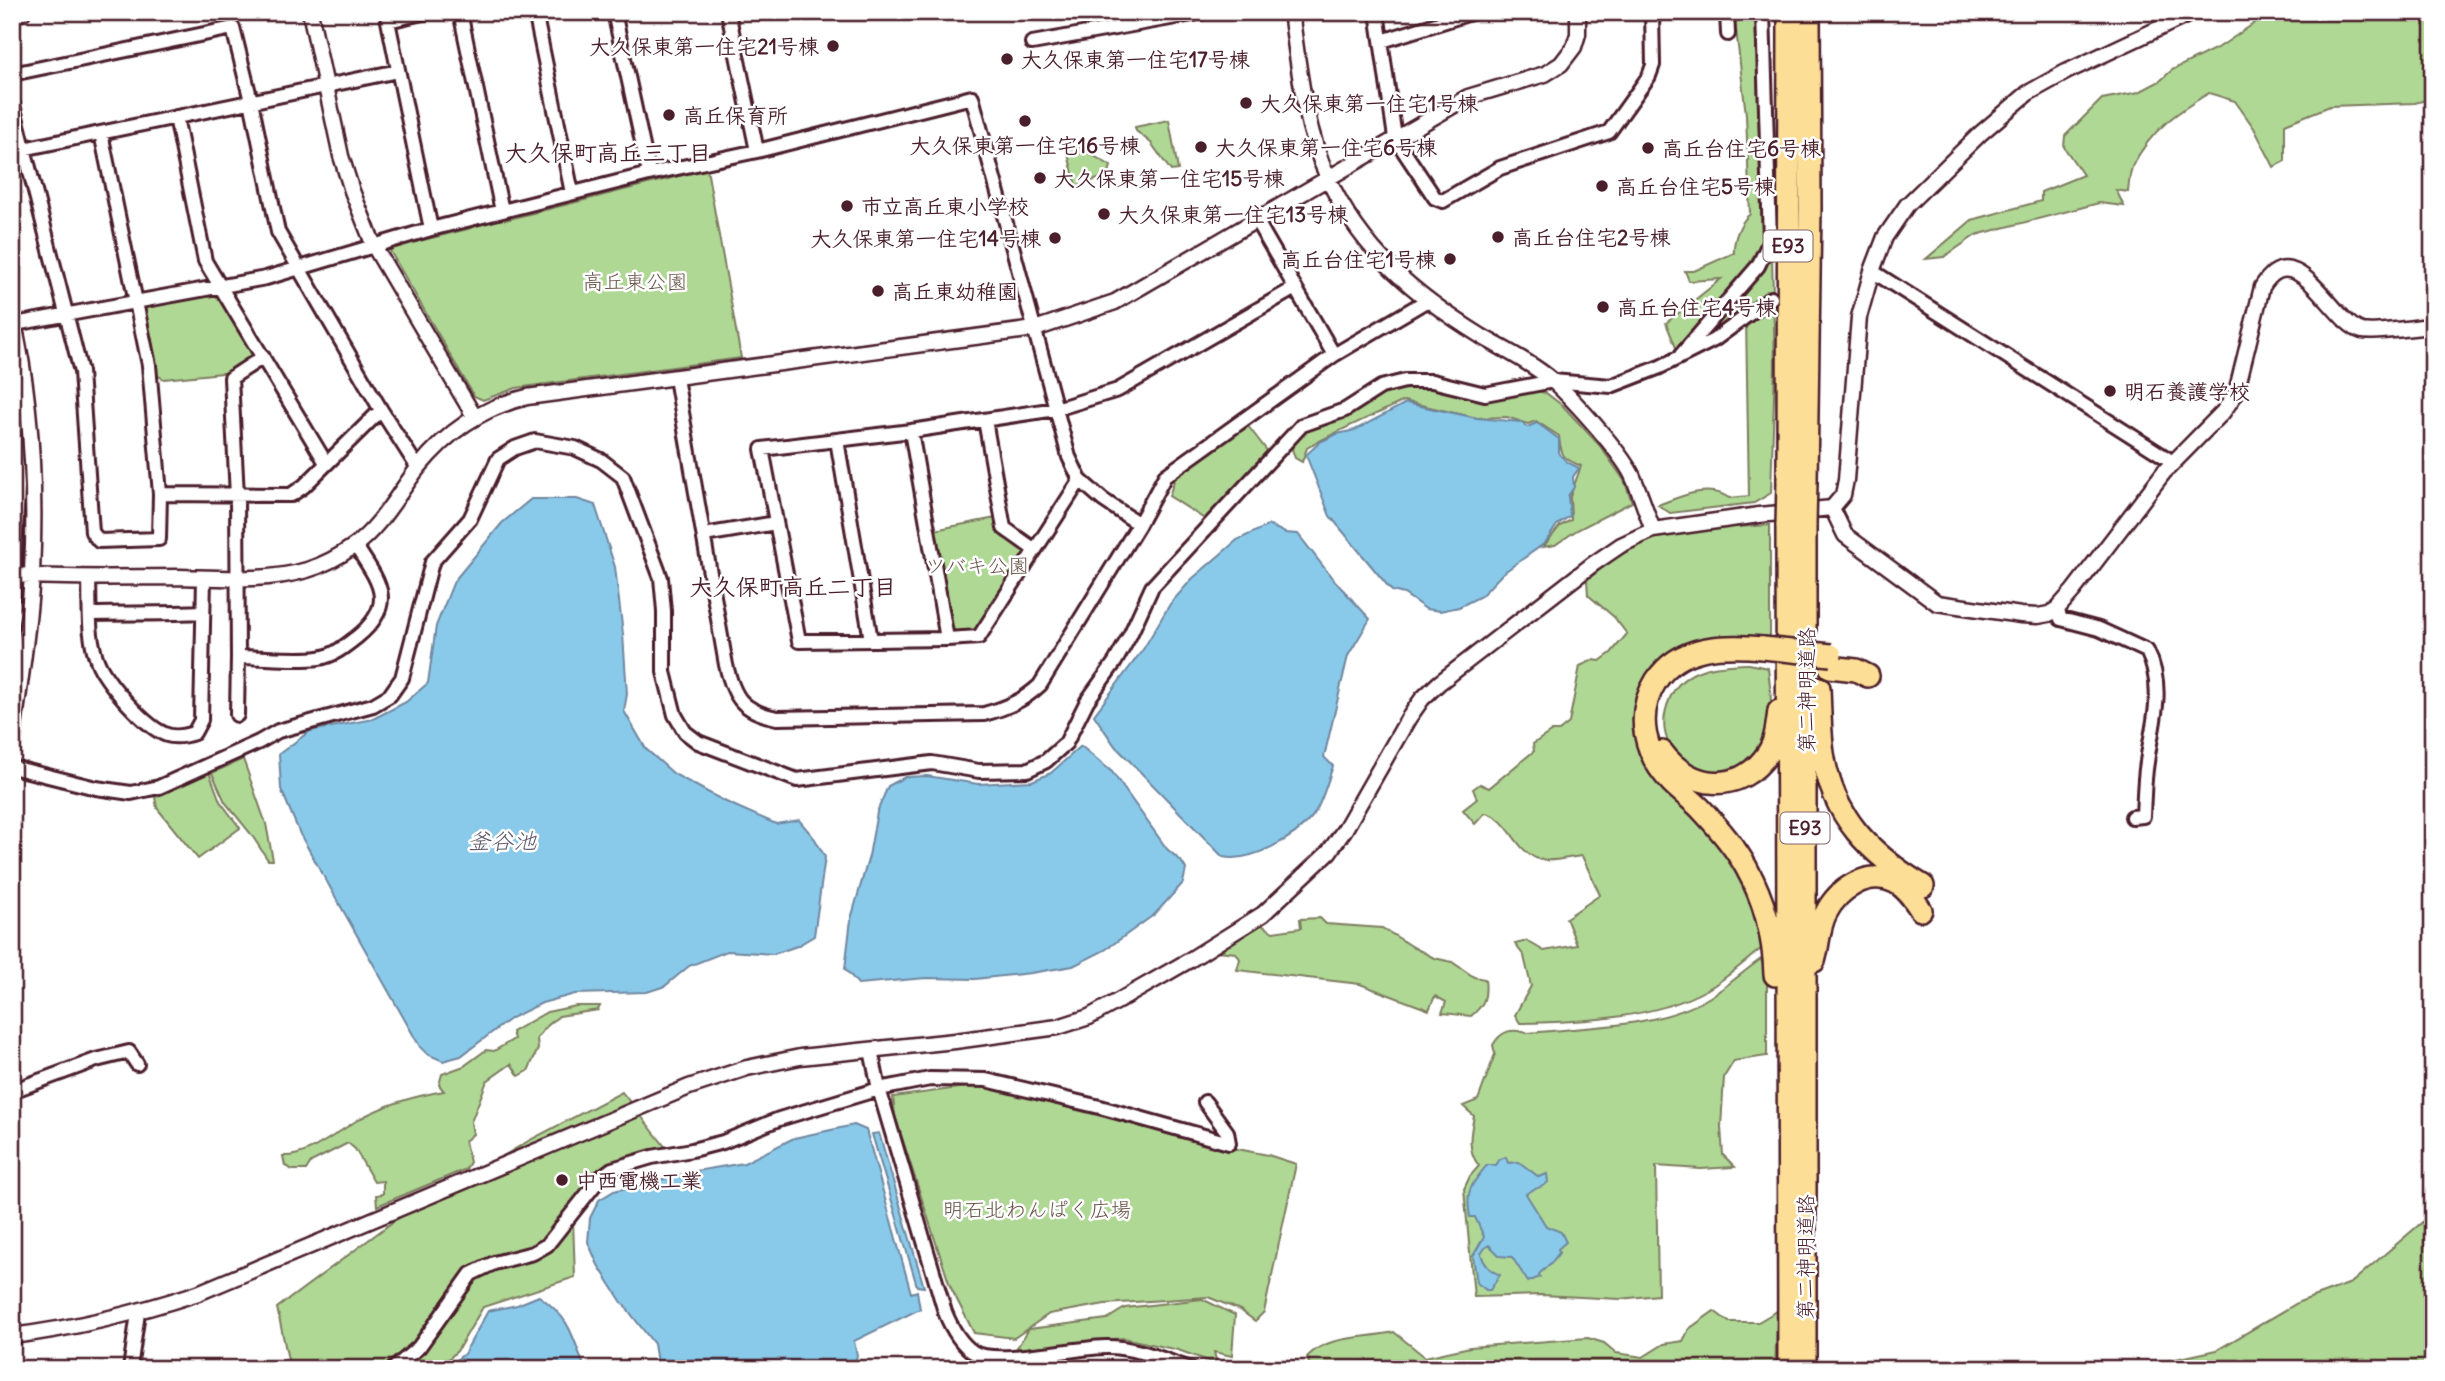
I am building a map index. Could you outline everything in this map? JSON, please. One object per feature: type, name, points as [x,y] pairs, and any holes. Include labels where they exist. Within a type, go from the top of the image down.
[{"type":"highway","name":"第二神明道路","points":[[1788,12],[1797,481]]},
{"type":"highway","name":"第二神明道路","points":[[1800,1367],[1790,1274],[1788,674],[1810,208],[1809,12]]},
{"type":"highway","name":"第二神明道路","points":[[1796,525],[1807,585],[1804,996],[1791,1130],[1800,1367]]},
{"type":"highway","points":[[1807,585],[1815,637],[1823,753],[1836,799],[1844,817],[1867,846],[1896,870],[1923,886]]},
{"type":"highway","points":[[1791,1130],[1774,950],[1768,921],[1746,868],[1727,838],[1658,768],[1650,753],[1643,727],[1644,709],[1650,691],[1659,677],[1684,656],[1703,649],[1737,646],[1763,654],[1830,661],[1856,670],[1865,668]]},
{"type":"highway","points":[[1763,654],[1707,659],[1682,670],[1662,689],[1654,716],[1655,732],[1658,747],[1675,768],[1691,778],[1713,783],[1731,781],[1752,770],[1768,753],[1776,732],[1779,706],[1788,674]]},
{"type":"highway","points":[[1804,996],[1816,956],[1820,928],[1827,911],[1848,887],[1862,879],[1879,878],[1894,882],[1909,893],[1921,910]]},
{"type":"street","points":[[12,14],[23,12]]},
{"type":"street","points":[[310,12],[352,191],[374,246],[474,416]]},
{"type":"street","points":[[427,12],[388,21],[431,229]]},
{"type":"street","points":[[460,12],[502,211]]},
{"type":"street","points":[[535,12],[572,193]]},
{"type":"street","points":[[614,12],[649,174]]},
{"type":"street","points":[[728,12],[757,151]]},
{"type":"street","points":[[1032,43],[1204,12]]},
{"type":"street","points":[[1291,12],[1303,97],[1313,138],[1328,178],[1351,218],[1378,256],[1426,301],[1553,381],[1584,414],[1631,473],[1653,530]]},
{"type":"street","points":[[1377,12],[1395,138],[1435,198],[1443,201],[1500,168],[1609,132],[1649,76],[1653,65],[1652,12]]},
{"type":"street","points":[[1382,41],[1455,15],[1474,12]]},
{"type":"street","points":[[14,575],[237,578],[266,577],[307,570],[329,562],[355,545],[376,526],[418,468],[458,426],[503,402],[1035,329],[1115,302],[1468,97],[1545,74],[1561,64],[1574,47],[1578,34],[1578,12]]},
{"type":"street","points":[[1727,12],[1728,34]]},
{"type":"street","points":[[1678,358],[1758,265],[1770,242],[1763,12]]},
{"type":"street","points":[[12,1336],[62,1330],[138,1313],[246,1274],[689,1087],[747,1068],[800,1057],[1058,1027],[1089,1017],[1188,961],[1263,914],[1329,852],[1422,699],[1449,675],[1593,564],[1621,545],[1653,530],[1832,508],[1843,495],[1846,480],[1859,317],[1885,237],[1907,205],[1981,132],[2028,93],[2066,72],[2194,12]]},
{"type":"street","points":[[12,74],[233,28],[278,232],[381,410],[418,468]]},
{"type":"street","points":[[23,149],[398,71]]},
{"type":"street","points":[[12,743],[32,576],[33,482],[29,410],[13,320],[66,315],[298,269],[431,229],[572,193],[757,151],[972,97],[1069,457],[1080,480],[1103,500],[1139,524]]},
{"type":"street","points":[[12,101],[81,372],[92,532],[99,541],[159,539],[160,494],[149,365],[101,133]]},
{"type":"street","points":[[176,117],[205,261],[326,463]]},
{"type":"street","points":[[1256,220],[1334,355]]},
{"type":"street","points":[[1832,508],[1845,535],[1937,603],[2021,615],[2049,614],[2057,609],[2173,461],[2223,412],[2236,393],[2262,287],[2267,278],[2276,272],[2289,270],[2302,274],[2350,325],[2363,332],[2433,326]]},
{"type":"street","points":[[1872,271],[2173,461]]},
{"type":"street","points":[[1080,480],[979,637],[799,641],[762,449],[911,431],[1056,409],[1118,390],[1295,288]]},
{"type":"street","points":[[12,767],[96,788],[131,793],[159,787],[258,743],[278,731],[373,705],[382,700],[390,695],[402,678],[432,562],[470,519],[498,459],[514,448],[535,441],[575,448],[601,460],[623,477],[661,578],[664,672],[675,715],[685,732],[698,742],[797,780],[932,763],[979,771],[1027,770],[1046,761],[1066,743],[1087,701],[1115,662],[1130,635],[1152,587],[1302,425],[1345,410],[1381,387],[1405,381],[1432,380],[1485,394],[1553,381],[1611,386],[1714,340],[1771,298]]},
{"type":"street","points":[[676,378],[731,686],[736,697],[760,715],[777,718],[984,715],[1027,698],[1040,685],[1139,524],[1165,476],[1334,355],[1426,301]]},
{"type":"street","points":[[237,715],[237,496],[231,378],[263,357]]},
{"type":"street","points":[[160,494],[291,495],[304,486],[381,410]]},
{"type":"street","points":[[12,411],[17,487],[12,596]]},
{"type":"street","points":[[985,420],[1004,528],[1035,550]]},
{"type":"street","points":[[911,431],[947,639]]},
{"type":"street","points":[[837,440],[871,640]]},
{"type":"street","points":[[704,534],[776,523]]},
{"type":"street","points":[[238,657],[321,658],[338,651],[372,624],[383,601],[379,580],[355,545]]},
{"type":"street","points":[[89,578],[91,637],[99,665],[128,705],[148,724],[167,735],[183,737],[194,733],[201,720],[204,578]]},
{"type":"street","points":[[2057,609],[2061,619],[2099,629],[2147,651],[2155,668],[2156,718],[2147,762],[2143,816],[2132,817]]},
{"type":"street","points":[[90,614],[157,615],[203,612]]},
{"type":"street","points":[[870,1050],[878,1089],[945,1312],[951,1327],[974,1352],[984,1356],[1019,1356],[1108,1347],[1137,1351],[1191,1369]]},
{"type":"street","points":[[12,1091],[96,1060],[129,1052],[137,1064]]},
{"type":"street","points":[[393,1369],[419,1347],[471,1274],[533,1253],[547,1245],[600,1178],[612,1169],[652,1157],[723,1142],[790,1116],[878,1089],[930,1079],[986,1080],[1100,1107],[1229,1143],[1227,1132],[1205,1102]]},
{"type":"street","points":[[130,1369],[138,1313]]},
{"type":"green space","points":[[1734,12],[1755,12],[1762,228],[1765,238],[1756,260],[1677,350],[1666,323],[1721,279],[1689,281],[1685,271],[1694,271],[1734,253],[1738,232],[1750,214],[1746,115]]},
{"type":"green space","points":[[2275,12],[2433,12],[2433,98],[2415,103],[2330,106],[2285,124],[2285,161],[2274,167],[2254,128],[2235,101],[2209,93],[2175,115],[2148,141],[2132,168],[2128,192],[2116,190],[2124,206],[2099,203],[1976,235],[1944,257],[1926,259],[1972,220],[2041,201],[2041,192],[2083,175],[2064,147],[2065,136],[2102,99],[2139,92],[2160,81],[2172,70],[2221,46]]},
{"type":"green space","points":[[1169,120],[1178,170],[1171,171],[1151,143],[1136,131],[1135,127]]},
{"type":"green space","points":[[1077,146],[1111,166],[1108,176],[1076,186],[1067,150]]},
{"type":"green space","name":"高丘東公園","points":[[707,169],[741,358],[516,388],[483,400],[474,396],[390,251],[394,247],[468,229],[503,216],[505,220]]},
{"type":"green space","points":[[1772,257],[1775,364],[1771,493],[1754,503],[1670,513],[1658,505],[1694,493],[1712,492],[1729,498],[1749,496],[1746,319],[1694,345]]},
{"type":"green space","points":[[216,294],[255,353],[255,359],[232,372],[164,379],[157,375],[143,308]]},
{"type":"green space","points":[[1416,383],[1498,398],[1536,391],[1546,393],[1563,406],[1600,446],[1624,480],[1632,502],[1577,530],[1555,545],[1543,547],[1560,526],[1571,520],[1570,497],[1581,466],[1564,456],[1559,436],[1536,421],[1528,424],[1507,417],[1477,418],[1404,401],[1307,448],[1302,462],[1295,458],[1292,449],[1303,433],[1390,388]]},
{"type":"green space","points":[[1248,426],[1268,452],[1250,477],[1206,520],[1169,496],[1175,478]]},
{"type":"green space","name":"ツバキ公園","points":[[996,518],[1002,537],[1024,548],[1026,554],[978,632],[957,635],[952,629],[934,530]]},
{"type":"green space","points":[[1770,525],[1770,639],[1716,641],[1640,698],[1633,718],[1640,749],[1717,837],[1740,875],[1766,945],[1706,990],[1663,1007],[1591,1020],[1520,1023],[1515,1015],[1531,986],[1524,956],[1515,944],[1527,941],[1544,951],[1577,945],[1566,918],[1600,895],[1582,856],[1538,859],[1523,849],[1506,827],[1493,816],[1485,813],[1475,824],[1463,810],[1477,799],[1473,789],[1480,784],[1489,788],[1534,751],[1533,744],[1569,723],[1580,666],[1593,660],[1600,661],[1611,653],[1627,634],[1614,617],[1588,595],[1587,580],[1620,556],[1656,538],[1698,529]]},
{"type":"green space","points":[[1749,664],[1768,668],[1770,682],[1769,727],[1758,752],[1741,766],[1721,772],[1700,770],[1682,760],[1669,745],[1664,723],[1670,698],[1676,687],[1693,673],[1704,669]]},
{"type":"green space","points":[[243,759],[266,824],[273,860],[268,860],[225,802],[212,773]]},
{"type":"green space","points":[[209,772],[220,801],[240,828],[198,859],[157,808],[155,797]]},
{"type":"green space","points":[[1320,918],[1326,924],[1382,928],[1434,958],[1452,962],[1474,977],[1485,979],[1486,990],[1482,1004],[1471,1016],[1442,1013],[1446,1002],[1435,996],[1429,1010],[1360,984],[1237,970],[1240,959],[1236,953],[1218,951],[1260,924],[1273,932],[1301,928],[1300,919]]},
{"type":"green space","points":[[1761,959],[1767,979],[1767,1056],[1734,1061],[1724,1077],[1721,1127],[1723,1155],[1735,1167],[1701,1169],[1656,1166],[1658,1295],[1620,1299],[1541,1295],[1474,1297],[1464,1189],[1479,1166],[1471,1149],[1474,1116],[1463,1106],[1478,1100],[1495,1054],[1493,1045],[1496,1040],[1511,1031],[1527,1033],[1597,1027],[1669,1015],[1710,997]]},
{"type":"green space","points":[[576,1006],[600,1006],[598,1010],[559,1016],[546,1027],[537,1038],[538,1049],[528,1071],[519,1076],[511,1064],[487,1081],[471,1122],[473,1134],[465,1141],[470,1162],[466,1169],[377,1206],[376,1195],[383,1194],[383,1181],[374,1182],[355,1149],[348,1143],[311,1162],[306,1170],[293,1170],[285,1166],[283,1156],[313,1148],[371,1113],[401,1101],[444,1091],[439,1085],[442,1074],[464,1066],[486,1050],[494,1051],[514,1039],[512,1032],[547,1012]]},
{"type":"green space","name":"明石北わんぱく広場","points":[[980,1085],[1296,1164],[1264,1312],[1255,1321],[1240,1310],[1208,1297],[1105,1304],[1049,1314],[1014,1338],[974,1333],[950,1286],[895,1116],[893,1097]]},
{"type":"green space","points":[[622,1092],[667,1149],[599,1178],[573,1220],[575,1277],[483,1307],[457,1351],[438,1369],[290,1369],[277,1308],[394,1221],[530,1140]]},
{"type":"green space","points":[[2433,1213],[2433,1369],[2130,1369],[2217,1350],[2299,1302],[2351,1283]]},
{"type":"green space","points":[[1202,1299],[1235,1315],[1232,1356],[1214,1352],[1217,1364],[1178,1350],[1124,1338],[1016,1349],[1029,1329],[1107,1319],[1125,1308]]},
{"type":"green space","points":[[1714,1311],[1729,1322],[1758,1322],[1777,1311],[1775,1369],[1399,1369],[1376,1360],[1310,1366],[1307,1357],[1325,1344],[1394,1332],[1425,1357],[1470,1347],[1588,1338],[1604,1343],[1616,1353],[1643,1357],[1664,1344],[1683,1341],[1689,1329]]},
{"type":"water","points":[[1406,403],[1477,418],[1521,422],[1527,427],[1537,423],[1559,439],[1559,454],[1579,468],[1573,477],[1574,487],[1568,496],[1570,516],[1557,525],[1545,543],[1503,573],[1481,596],[1459,607],[1440,611],[1426,609],[1404,594],[1392,591],[1330,516],[1306,455],[1320,442],[1355,430]]},
{"type":"water","name":"釜谷池","points":[[531,499],[577,499],[595,505],[615,567],[627,694],[624,711],[646,749],[674,774],[726,802],[776,824],[799,820],[815,839],[825,857],[814,936],[797,946],[774,954],[727,951],[689,966],[665,986],[647,992],[575,994],[542,1003],[511,1018],[461,1056],[443,1061],[427,1054],[420,1047],[300,834],[281,789],[279,754],[310,731],[373,719],[406,702],[428,683],[436,626],[454,581],[502,523]]},
{"type":"water","points":[[1269,525],[1285,533],[1298,534],[1333,579],[1370,619],[1348,656],[1324,757],[1333,766],[1312,817],[1295,833],[1259,853],[1234,858],[1223,857],[1115,746],[1094,715],[1144,648],[1170,604],[1192,579],[1237,540]]},
{"type":"water","points":[[1081,746],[1112,772],[1167,849],[1186,869],[1183,883],[1155,914],[1105,950],[1073,966],[975,979],[926,978],[858,984],[845,969],[851,919],[869,856],[877,812],[888,786],[905,777],[927,776],[978,784],[1032,781],[1051,773]]},
{"type":"water","points":[[854,1125],[866,1130],[911,1293],[917,1291],[920,1309],[854,1341],[857,1355],[854,1369],[658,1369],[654,1344],[621,1301],[598,1265],[588,1242],[590,1218],[599,1200],[614,1191],[696,1171],[744,1163],[794,1138]]},
{"type":"water","points":[[879,1133],[924,1287],[917,1286],[872,1134]]},
{"type":"water","points":[[1506,1157],[1508,1163],[1519,1162],[1539,1177],[1547,1174],[1546,1184],[1526,1194],[1546,1226],[1561,1232],[1566,1242],[1539,1274],[1540,1277],[1528,1282],[1512,1257],[1500,1256],[1489,1245],[1481,1254],[1482,1258],[1493,1272],[1500,1275],[1490,1290],[1486,1290],[1477,1283],[1473,1256],[1484,1237],[1475,1217],[1470,1217],[1468,1200],[1473,1183],[1487,1165],[1496,1165],[1500,1159]]},
{"type":"water","points":[[539,1296],[564,1320],[585,1369],[444,1369],[464,1354],[488,1311],[517,1305]]},
{"type":"place","name":"大久保東第一住宅21号棟","points":[[833,46]]},
{"type":"place","name":"大久保東第一住宅17号棟","points":[[1007,59]]},
{"type":"place","name":"大久保東第一住宅1号棟","points":[[1246,103]]},
{"type":"place","name":"高丘保育所","points":[[669,115]]},
{"type":"place","name":"大久保東第一住宅16号棟","points":[[1025,121]]},
{"type":"place","name":"大久保東第一住宅6号棟","points":[[1201,147]]},
{"type":"place","name":"高丘台住宅6号棟","points":[[1648,148]]},
{"type":"place","name":"大久保東第一住宅15号棟","points":[[1040,178]]},
{"type":"place","name":"高丘台住宅5号棟","points":[[1602,186]]},
{"type":"place","name":"市立高丘東小学校","points":[[847,206]]},
{"type":"place","name":"大久保東第一住宅13号棟","points":[[1104,214]]},
{"type":"place","name":"高丘台住宅2号棟","points":[[1498,237]]},
{"type":"place","name":"大久保東第一住宅14号棟","points":[[1055,238]]},
{"type":"place","name":"高丘台住宅1号棟","points":[[1450,259]]},
{"type":"place","name":"高丘東幼稚園","points":[[878,291]]},
{"type":"place","name":"高丘台住宅4号棟","points":[[1603,307]]},
{"type":"place","name":"明石養護学校","points":[[2110,391]]},
{"type":"place","name":"中西電機工業","points":[[562,1180]]},
{"type":"district","name":"大久保町高丘三丁目","points":[[608,152]]},
{"type":"district","name":"大久保町高丘二丁目","points":[[793,586]]}]
